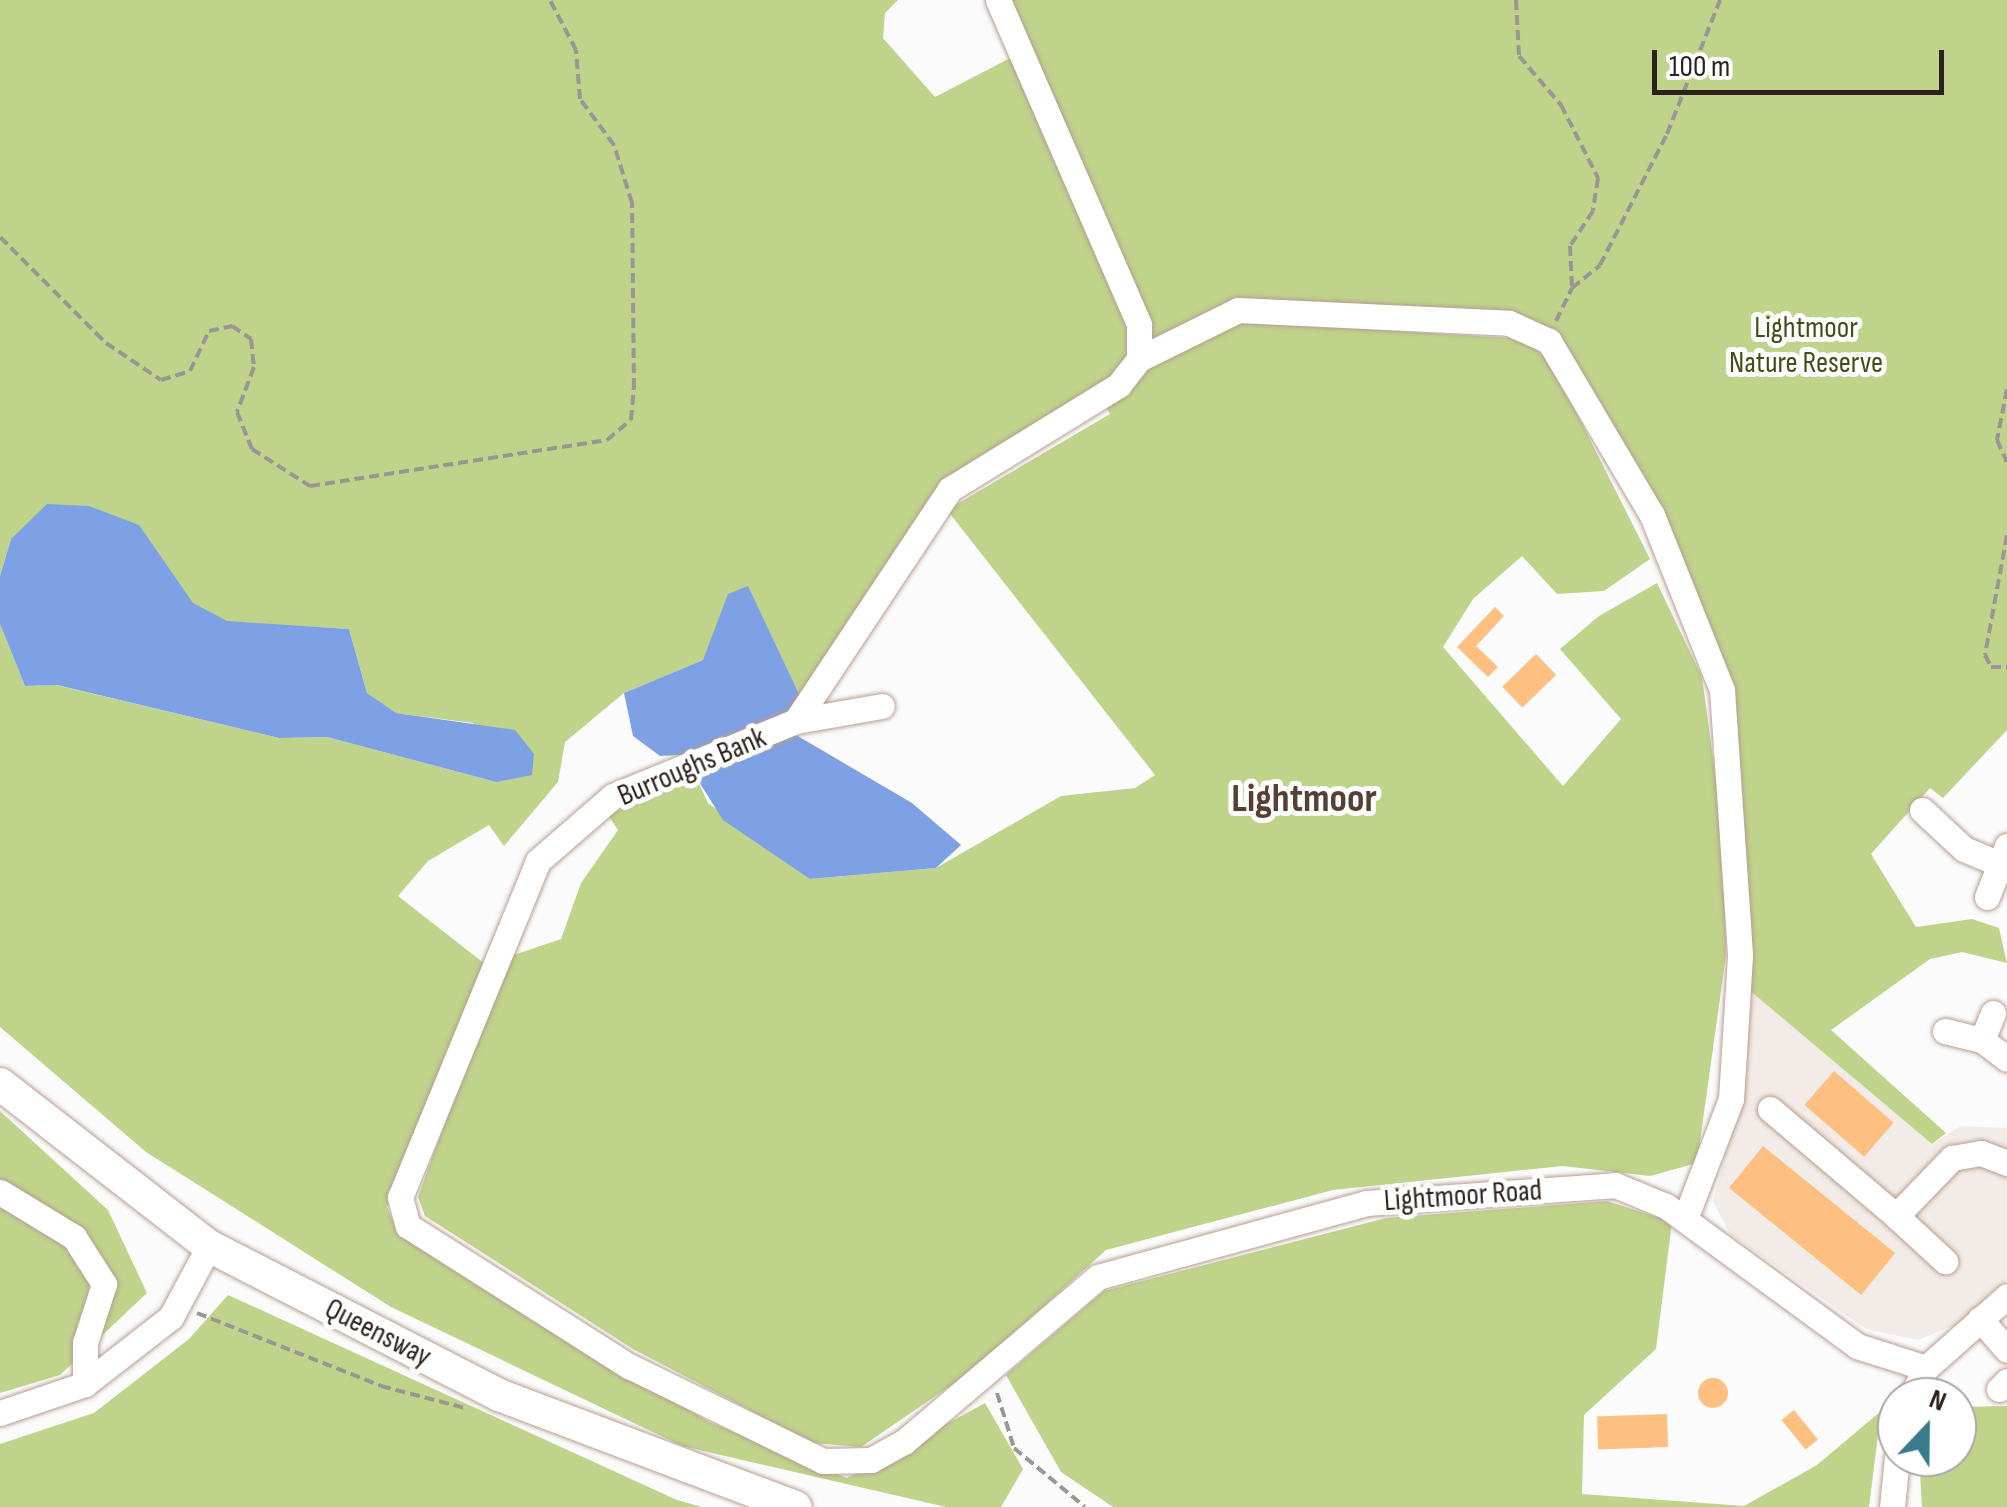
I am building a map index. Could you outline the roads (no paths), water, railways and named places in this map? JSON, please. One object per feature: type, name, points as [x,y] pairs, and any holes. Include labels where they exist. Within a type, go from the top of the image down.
[{"type":"main road","name":"Queensway","points":[[0,1084],[209,1246],[500,1395],[796,1507]]},
{"type":"street","points":[[998,0],[1139,325],[1139,359]]},
{"type":"street","name":"Burroughs Bank","points":[[990,1368],[904,1442],[871,1460],[823,1461],[629,1366],[408,1226],[400,1197],[538,860],[613,796],[796,721],[950,488],[1119,384],[1139,359],[1238,310],[1509,323],[1549,342],[1652,515],[1722,690],[1740,956],[1732,1099],[1685,1219]]},
{"type":"street","points":[[796,721],[882,706]]},
{"type":"street","points":[[1922,810],[1964,849],[2002,854],[1987,897]]},
{"type":"street","points":[[1982,1040],[1993,1013]]},
{"type":"street","points":[[1945,1031],[1982,1040],[2007,1059]]},
{"type":"street","points":[[1770,1109],[1944,1261]]},
{"type":"street","points":[[1896,1216],[1952,1158],[1981,1153],[2007,1163]]},
{"type":"street","name":"Lightmoor Road","points":[[990,1368],[1098,1277],[1366,1203],[1615,1185],[1685,1219],[1858,1346],[1926,1368]]},
{"type":"street","points":[[0,1192],[74,1237],[104,1284],[84,1343],[85,1384]]},
{"type":"street","points":[[0,1413],[85,1384],[177,1305],[209,1246]]},
{"type":"street","points":[[1921,1377],[1926,1368],[2007,1296]]},
{"type":"street","points":[[1980,1318],[2007,1350]]},
{"type":"street","points":[[1892,1507],[1895,1477]]},
{"type":"water","points":[[47,504],[89,506],[139,525],[193,603],[227,621],[349,629],[367,693],[396,713],[515,730],[534,754],[532,775],[496,782],[327,737],[279,738],[57,685],[25,686],[0,624],[0,576],[11,539]]},
{"type":"water","points":[[748,586],[801,698],[790,714],[697,754],[660,756],[633,736],[624,693],[703,660],[728,594]]},
{"type":"water","points":[[796,735],[912,803],[961,845],[936,868],[810,879],[723,820],[696,777]]},
{"type":"district","name":"Lightmoor","points":[[1304,799]]},
{"type":"park label","name":"Lightmoor Nature Reserve","points":[[1806,345]]}]
